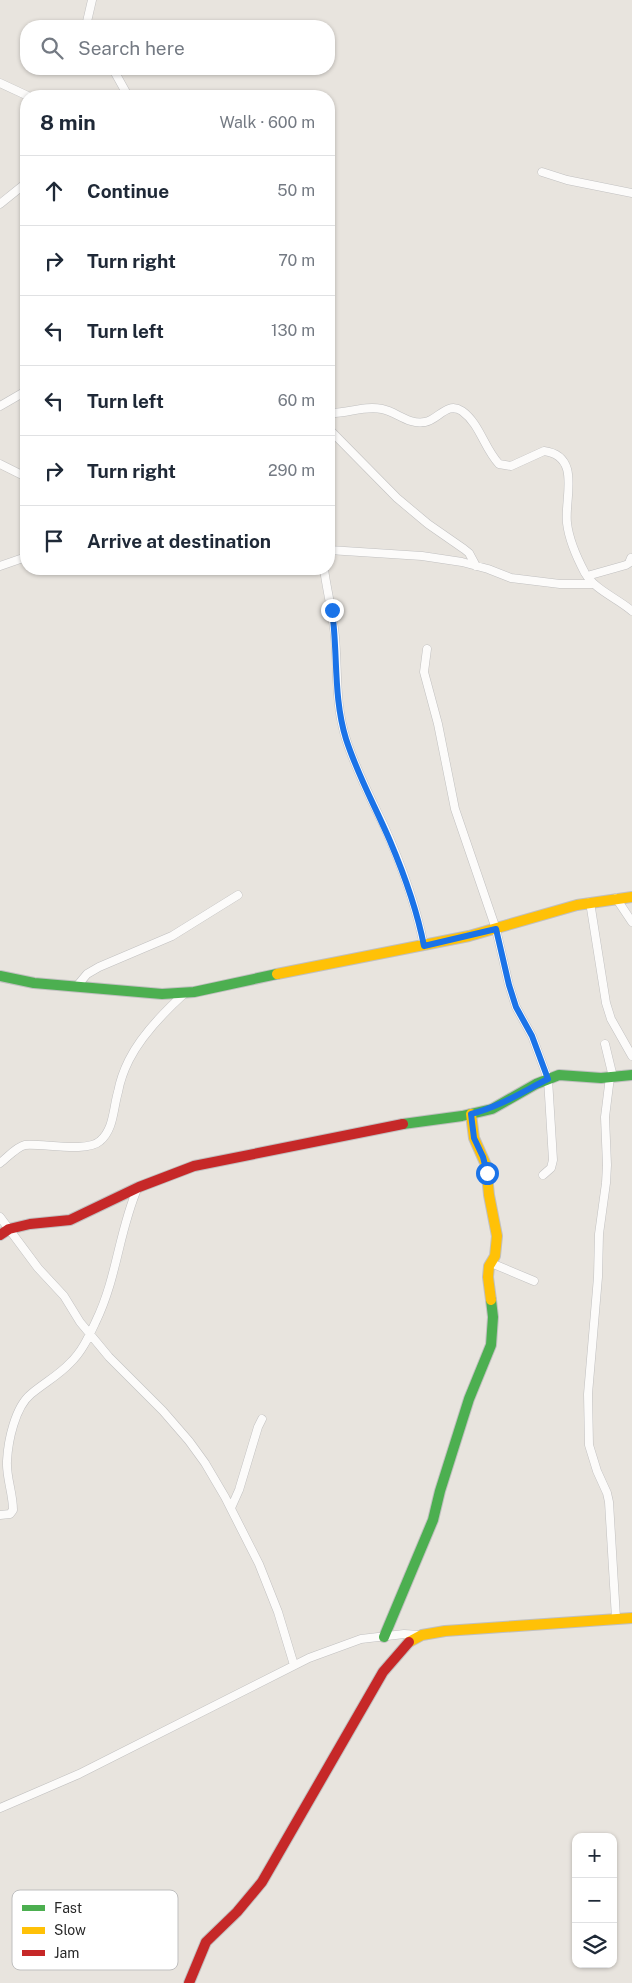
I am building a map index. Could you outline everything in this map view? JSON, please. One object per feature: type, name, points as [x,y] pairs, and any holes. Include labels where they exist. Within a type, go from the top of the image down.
[{"type":"street","points":[[87,20],[92,0]]},
{"type":"street","points":[[116,75],[125,90]]},
{"type":"street","points":[[0,83],[20,92]]},
{"type":"street","points":[[542,172],[567,180],[632,193]]},
{"type":"street","points":[[0,204],[20,188]]},
{"type":"street","points":[[0,406],[20,394]]},
{"type":"street","points":[[335,413],[374,408],[388,411],[410,421],[428,422],[448,408],[454,408],[460,410],[472,422],[499,464],[511,466],[544,451],[555,454],[563,462],[569,475],[569,499],[566,515],[577,556],[593,584],[632,611]]},
{"type":"street","points":[[335,435],[397,498],[428,524],[470,553],[476,566]]},
{"type":"street","points":[[0,464],[20,474]]},
{"type":"street","points":[[335,550],[422,556],[476,566],[512,578],[560,584],[593,584]]},
{"type":"street","points":[[587,576],[626,565],[630,563],[631,558]]},
{"type":"street","points":[[0,566],[20,559]]},
{"type":"street","points":[[325,575],[334,624],[338,703],[343,728],[366,791],[401,868],[420,925],[424,946]]},
{"type":"street","points":[[427,649],[424,672],[438,724],[455,809],[496,929],[516,1007],[532,1036],[548,1079],[554,1160],[551,1168],[543,1175]]},
{"type":"street","points":[[76,986],[88,974],[99,967],[172,936],[238,896]]},
{"type":"street","points":[[0,976],[34,983],[162,994],[185,993],[371,954],[424,946],[496,929],[590,902],[632,897]]},
{"type":"street","points":[[616,898],[632,922]]},
{"type":"street","points":[[590,902],[606,1003],[612,1019],[632,1056]]},
{"type":"street","points":[[0,1163],[24,1145],[82,1146],[93,1145],[99,1142],[111,1123],[122,1076],[130,1058],[164,1012],[185,993]]},
{"type":"street","points":[[605,1044],[611,1077],[605,1117],[607,1165],[599,1234],[599,1262],[588,1394],[588,1417],[589,1445],[592,1458],[607,1492],[609,1502],[616,1618]]},
{"type":"street","points":[[2,1233],[30,1224],[70,1220],[139,1186],[171,1173],[421,1120],[471,1114],[498,1106],[533,1085],[567,1074],[611,1077],[632,1075]]},
{"type":"street","points":[[384,1637],[433,1520],[440,1491],[470,1399],[491,1345],[493,1317],[488,1277],[491,1263],[495,1256],[497,1236],[489,1195],[486,1165],[474,1138],[471,1114]]},
{"type":"street","points":[[0,1515],[10,1514],[13,1510],[7,1461],[10,1439],[18,1414],[29,1395],[70,1363],[79,1353],[110,1289],[125,1222],[139,1186]]},
{"type":"street","points":[[0,1216],[2,1233],[64,1296],[80,1322],[109,1357],[163,1411],[189,1441],[231,1508],[252,1547],[269,1588],[294,1666]]},
{"type":"street","points":[[491,1263],[534,1281]]},
{"type":"street","points":[[231,1508],[239,1490],[262,1419]]},
{"type":"street","points":[[0,1808],[79,1774],[294,1666],[361,1639],[404,1634],[413,1636],[445,1631],[632,1618]]},
{"type":"street","points":[[189,1983],[206,1942],[238,1912],[262,1882],[383,1672],[405,1644],[420,1634]]},
{"type":"traffic: fast","points":[[0,976],[34,983],[162,994],[194,992],[277,974]]},
{"type":"traffic: fast","points":[[403,1124],[462,1116],[492,1109],[536,1084],[559,1075],[601,1078],[632,1075]]},
{"type":"traffic: fast","points":[[384,1637],[433,1520],[440,1491],[469,1399],[491,1345],[493,1317],[491,1300]]},
{"type":"traffic: slow","points":[[277,974],[469,936],[577,905],[632,897]]},
{"type":"traffic: slow","points":[[471,1114],[474,1138],[486,1165],[489,1195],[497,1236],[495,1256],[489,1266],[488,1277],[491,1300]]},
{"type":"traffic: slow","points":[[409,1642],[422,1635],[445,1631],[632,1618]]},
{"type":"traffic: jam","points":[[0,1235],[9,1229],[30,1224],[70,1220],[139,1187],[194,1166],[403,1124]]},
{"type":"traffic: jam","points":[[189,1983],[206,1942],[237,1912],[262,1882],[383,1672],[409,1642]]},
{"type":"route","points":[[332,610],[337,658],[338,703],[341,719],[353,759],[401,868],[420,925],[424,946],[496,929],[516,1007],[532,1036],[548,1079],[533,1085],[498,1106],[471,1114],[474,1138],[486,1165],[487,1173]]}]
